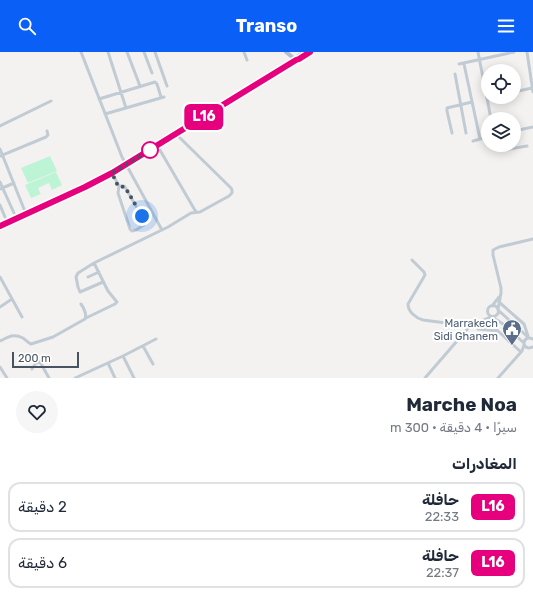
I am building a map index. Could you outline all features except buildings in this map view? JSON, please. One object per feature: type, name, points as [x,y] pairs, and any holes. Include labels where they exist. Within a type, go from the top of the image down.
[{"type":"main road","points":[[286,52],[296,60]]},
{"type":"main road","points":[[296,60],[297,57],[304,52]]},
{"type":"main road","points":[[296,60],[310,52]]},
{"type":"street","points":[[81,52],[126,165],[162,230]]},
{"type":"street","points":[[108,52],[126,108]]},
{"type":"street","points":[[127,52],[140,86]]},
{"type":"street","points":[[144,52],[152,72]]},
{"type":"street","points":[[155,52],[167,86]]},
{"type":"street","points":[[244,52],[247,60]]},
{"type":"street","points":[[478,52],[481,65]]},
{"type":"street","points":[[459,64],[514,52]]},
{"type":"street","points":[[521,90],[533,87],[527,52]]},
{"type":"street","points":[[0,226],[112,173],[296,60]]},
{"type":"street","points":[[464,64],[480,139],[473,141]]},
{"type":"street","points":[[455,74],[466,133]]},
{"type":"street","points":[[99,99],[155,82],[162,97],[105,114]]},
{"type":"street","points":[[0,126],[51,101]]},
{"type":"street","points":[[452,133],[446,109],[448,107],[472,102]]},
{"type":"street","points":[[521,130],[533,127]]},
{"type":"street","points":[[1,155],[46,138],[48,135],[47,131]]},
{"type":"street","points":[[104,282],[81,292],[76,279],[77,274],[94,263],[162,230],[191,213],[200,212],[232,193],[232,190],[176,134]]},
{"type":"street","points":[[157,145],[196,212]]},
{"type":"street","points":[[521,147],[527,146]]},
{"type":"street","points":[[0,149],[1,155],[26,214]]},
{"type":"street","points":[[112,173],[118,186],[118,193],[130,229],[134,231],[144,225],[145,222],[125,187],[118,186]]},
{"type":"street","points":[[0,182],[1,189],[14,213]]},
{"type":"street","points":[[1,189],[14,183]]},
{"type":"street","points":[[0,205],[5,217]]},
{"type":"street","points":[[425,378],[470,326],[493,318],[497,315],[501,288],[493,250],[499,247],[533,239]]},
{"type":"street","points":[[412,260],[424,272],[425,275],[408,304],[409,310],[417,318],[423,320],[470,326]]},
{"type":"street","points":[[0,341],[17,336],[24,339],[28,343],[34,344],[56,335],[86,318],[116,304],[117,302],[108,291],[94,263]]},
{"type":"street","points":[[88,277],[99,272]]},
{"type":"street","points":[[0,277],[22,317]]},
{"type":"street","points":[[497,331],[478,329],[478,322],[488,313],[488,309],[500,296]]},
{"type":"street","points":[[0,300],[2,306],[12,298]]},
{"type":"street","points":[[499,302],[524,324],[531,338]]},
{"type":"street","points":[[81,304],[86,318]]},
{"type":"street","points":[[492,306],[496,307],[531,338]]},
{"type":"street","points":[[488,313],[503,324],[526,347],[531,348]]},
{"type":"street","points":[[493,318],[497,331],[522,352]]},
{"type":"street","points":[[522,352],[526,340],[531,338]]},
{"type":"street","points":[[75,378],[156,339]]},
{"type":"street","points":[[143,346],[153,364]]},
{"type":"street","points":[[498,378],[522,352],[531,348]]},
{"type":"street","points":[[122,356],[134,378]]},
{"type":"street","points":[[32,369],[36,363],[40,362],[49,378]]},
{"type":"street","points":[[108,363],[115,378]]},
{"type":"street","points":[[0,367],[7,378]]},
{"type":"green space","points":[[50,156],[57,171],[28,183],[21,168]]},
{"type":"green space","points":[[56,172],[62,185],[52,190],[49,183],[38,188],[41,194],[31,198],[25,185]]},
{"type":"bus line","name":"L16","points":[[0,226],[112,173],[310,52]]},
{"type":"place","name":"Marrakech Sidi Ghanem","points":[[512,346]]},
{"type":"route","points":[[142,216],[125,187],[118,186],[112,173],[150,150]]}]
